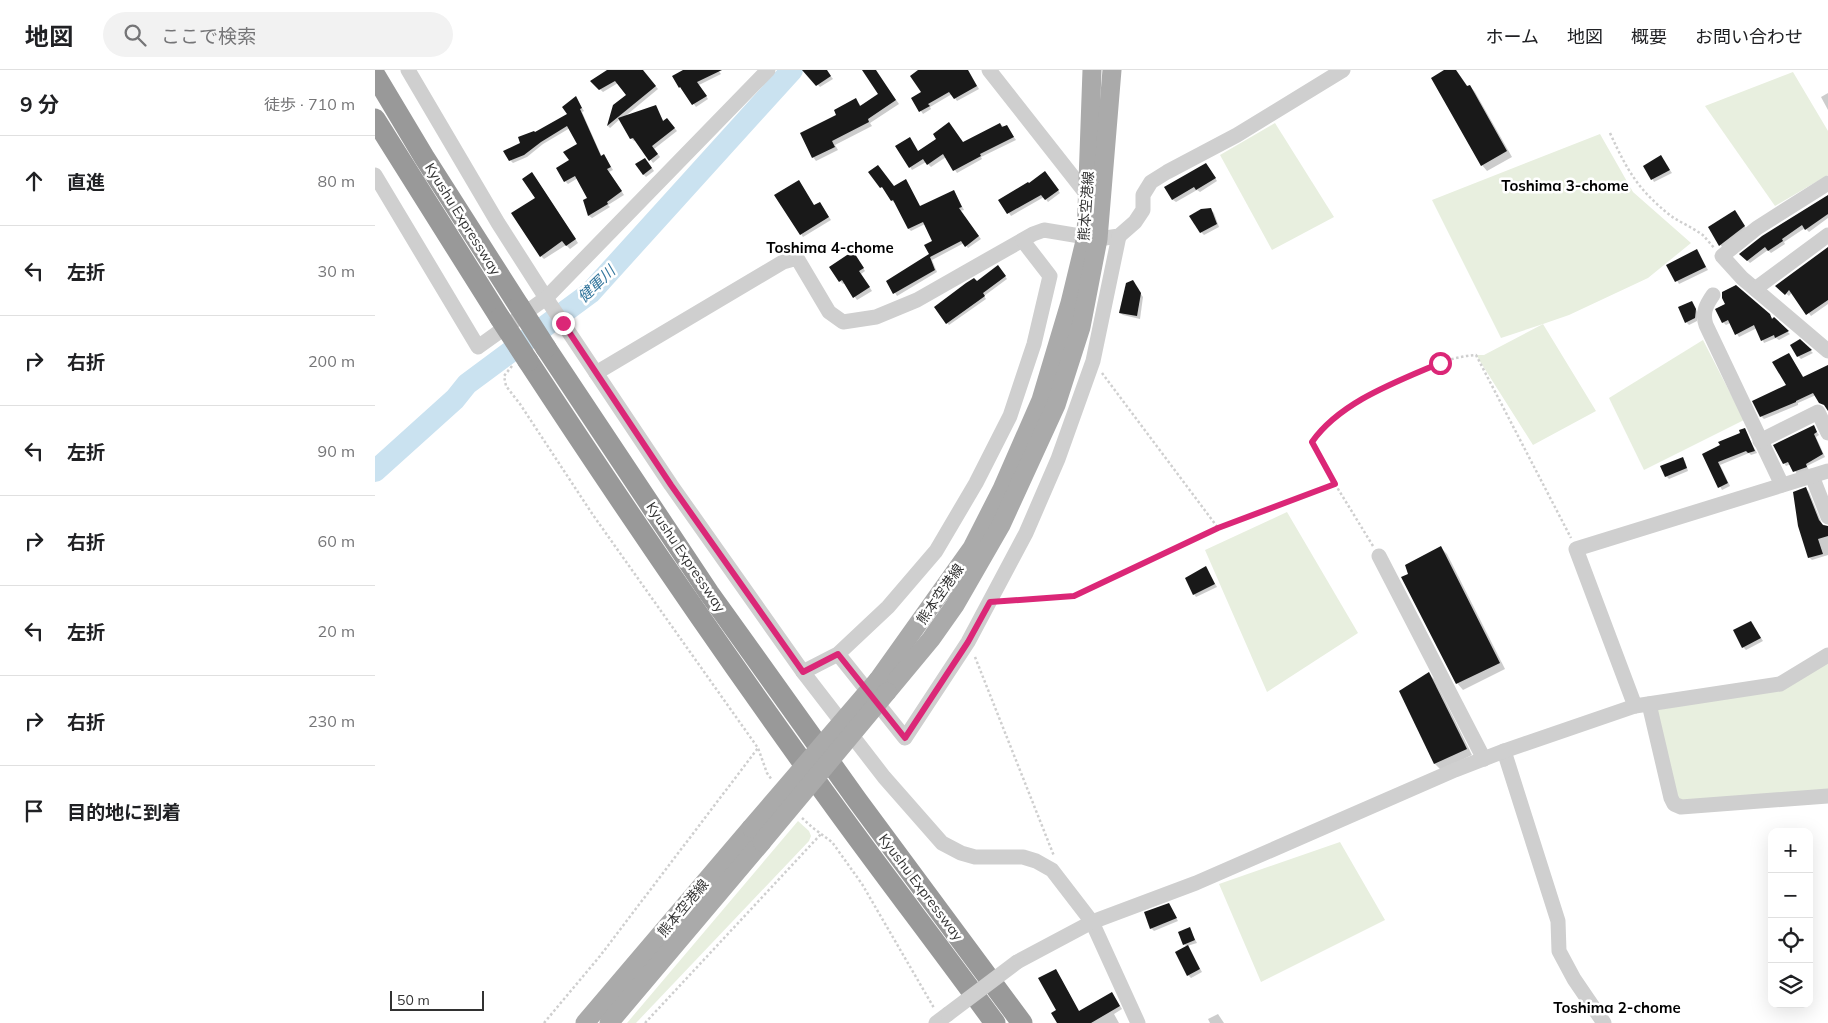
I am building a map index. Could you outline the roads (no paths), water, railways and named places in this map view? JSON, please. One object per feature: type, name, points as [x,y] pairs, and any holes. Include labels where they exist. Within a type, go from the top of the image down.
[{"type":"highway","name":"Kyushu Expressway","points":[[375,74],[429,166],[546,348],[709,593],[851,792],[1022,1023]]},
{"type":"highway","name":"Kyushu Expressway","points":[[375,119],[500,318],[523,361],[697,613],[839,813],[995,1023]]},
{"type":"main road","name":"熊本空港線","points":[[609,1023],[757,835],[883,686],[931,639],[955,605],[1001,525],[1056,405],[1081,327],[1092,238],[1094,203],[1092,70]]},
{"type":"main road","name":"熊本空港線","points":[[1094,203],[1112,70]]},
{"type":"main road","name":"熊本空港線","points":[[585,1023],[757,835]]},
{"type":"street","points":[[408,70],[498,223],[545,298],[671,485],[803,672],[884,776],[942,843],[961,853],[975,857],[1023,857],[1052,870],[1092,922],[1138,1023]]},
{"type":"street","points":[[375,175],[478,347],[545,298],[768,70]]},
{"type":"street","points":[[989,70],[1094,203]]},
{"type":"street","points":[[596,373],[783,262],[797,258],[829,312],[843,322],[877,317],[917,300],[1033,234],[1044,230],[1092,238],[1119,236],[1135,222],[1143,210],[1143,195],[1151,182],[1244,130],[1343,70]]},
{"type":"street","points":[[1824,341],[1755,289],[1722,256],[1757,228],[1828,183]]},
{"type":"street","points":[[1755,289],[1828,235]]},
{"type":"street","points":[[838,654],[905,738],[968,642],[990,602],[1026,534],[1058,459],[1093,361],[1119,236]]},
{"type":"street","points":[[803,672],[838,654],[888,607],[936,551],[976,483],[1010,416],[1034,344],[1050,276],[1023,240]]},
{"type":"street","points":[[1713,295],[1705,308],[1706,325],[1782,486]]},
{"type":"street","points":[[1760,441],[1817,412],[1828,433]]},
{"type":"street","points":[[1828,471],[1576,548],[1642,705],[1671,798],[1675,804],[1681,807],[1828,796]]},
{"type":"street","points":[[1812,476],[1828,517]]},
{"type":"street","points":[[1379,556],[1484,759]]},
{"type":"street","points":[[942,1020],[1017,962],[1092,922],[1196,883],[1484,759],[1642,705],[1780,684],[1828,655]]},
{"type":"street","points":[[1504,751],[1559,921],[1559,951],[1574,979],[1604,1023]]},
{"type":"waterway","name":"健軍川","points":[[375,471],[455,399],[467,384],[590,293],[792,70]]},
{"type":"district","name":"Toshima 3-chome","points":[[1565,185]]},
{"type":"district","name":"Toshima 4-chome","points":[[830,247]]},
{"type":"district","name":"Toshima 2-chome","points":[[1617,1007]]}]
